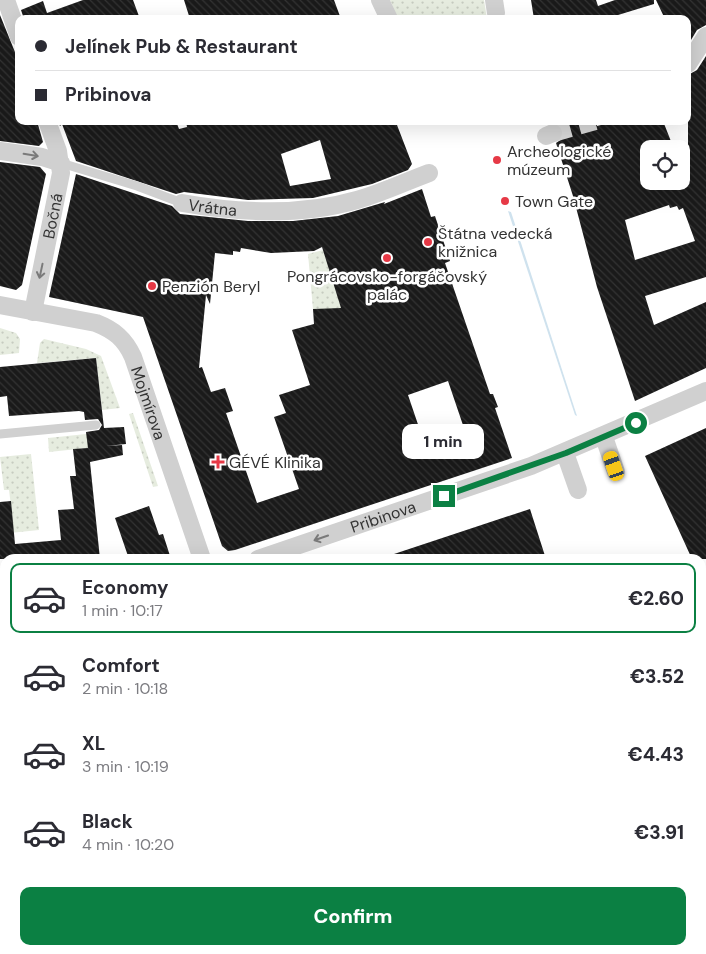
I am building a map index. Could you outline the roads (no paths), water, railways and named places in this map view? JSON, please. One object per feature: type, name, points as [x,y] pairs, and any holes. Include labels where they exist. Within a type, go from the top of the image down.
[{"type":"street","points":[[6,0],[15,26]]},
{"type":"street","points":[[380,0],[387,15]]},
{"type":"street","points":[[691,59],[706,36]]},
{"type":"street","name":"Bočná","points":[[33,312],[61,180],[61,163],[48,125]]},
{"type":"street","name":"Vrátna","points":[[0,151],[42,157],[61,163]]},
{"type":"street","name":"Vrátna","points":[[182,203],[267,212],[298,210],[356,201],[429,173]]},
{"type":"street","name":"Mojmírova","points":[[0,305],[104,326],[119,336],[127,346],[200,554]]},
{"type":"street","name":"Pribinova","points":[[273,554],[566,453],[706,391]]},
{"type":"street","points":[[604,437],[616,472]]},
{"type":"street","points":[[566,453],[578,490]]},
{"type":"lane","name":"Vrátna","points":[[61,163],[137,186],[182,203]]},
{"type":"lane","points":[[0,434],[96,425]]},
{"type":"water","points":[[508,211],[511,212],[577,416],[575,415]]},
{"type":"tunnel","points":[[553,133],[581,125]]},
{"type":"place","name":"Archeologické múzeum","points":[[497,160]]},
{"type":"place","name":"Town Gate","points":[[505,201]]},
{"type":"place","name":"Štátna vedecká knižnica","points":[[428,242]]},
{"type":"place","name":"Pongrácovsko-forgáčovský palác","points":[[387,258]]},
{"type":"place","name":"Penzión Beryl","points":[[152,286]]},
{"type":"place","name":"GÉVÉ Klinika","points":[[218,462]]}]
